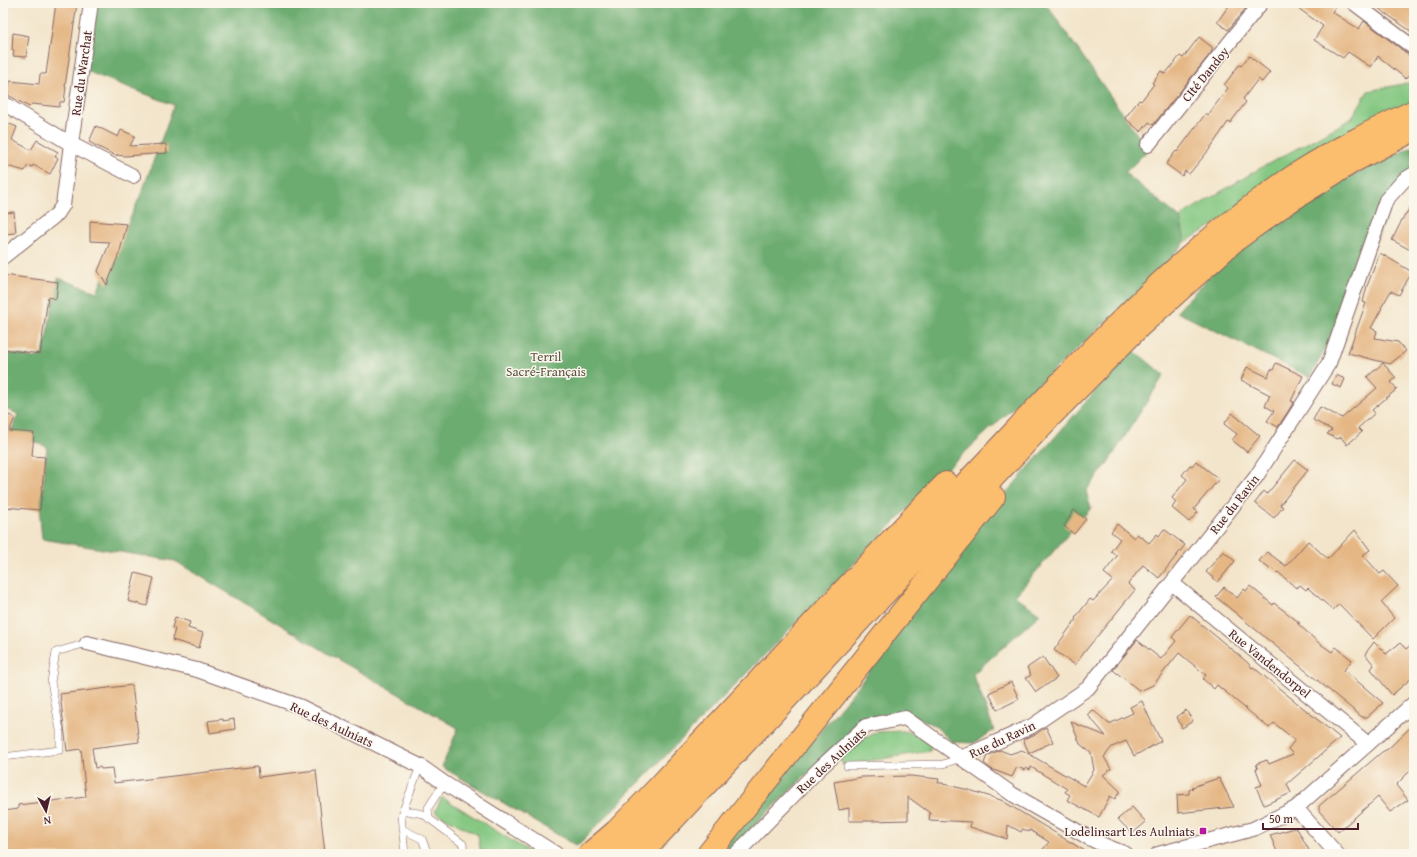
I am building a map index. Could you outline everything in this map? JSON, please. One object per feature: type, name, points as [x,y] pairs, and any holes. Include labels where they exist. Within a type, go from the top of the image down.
[{"type":"highway","points":[[628,852],[1052,391],[1132,309],[1187,258],[1254,204],[1298,173],[1370,132],[1414,111]]},
{"type":"highway","points":[[628,852],[1140,326],[1233,242],[1284,205],[1354,161],[1414,130]]},
{"type":"highway","points":[[589,854],[616,831],[652,794],[923,506],[1010,420],[1052,391]]},
{"type":"highway","points":[[708,854],[1018,467],[1052,415]]},
{"type":"street","name":"Rue du Warchat","points":[[3,257],[56,214],[63,205],[91,3]]},
{"type":"street","name":"CIté Dandoy","points":[[1148,145],[1261,3]]},
{"type":"street","points":[[1354,3],[1414,48]]},
{"type":"street","points":[[3,103],[71,144],[133,176]]},
{"type":"street","name":"Rue du Ravin","points":[[961,758],[1032,726],[1088,688],[1256,477],[1329,363],[1386,200],[1404,180],[1414,174]]},
{"type":"street","name":"Rue Vandendorpel","points":[[1172,583],[1368,744]]},
{"type":"street","name":"Rue des Aulniats","points":[[87,643],[197,670],[299,706],[420,766],[444,783],[556,854]]},
{"type":"street","points":[[1158,854],[1253,829],[1296,808],[1414,703]]},
{"type":"street","name":"Rue des Aulniats","points":[[736,854],[820,768],[866,726],[905,718],[1012,794],[1108,848],[1126,854]]},
{"type":"street","points":[[1296,808],[1337,854]]},
{"type":"lane","points":[[3,757],[60,750],[60,730],[51,682],[56,652],[87,643]]},
{"type":"lane","name":"Rue des Aulniats","points":[[847,766],[943,764],[961,758]]},
{"type":"lane","points":[[405,854],[401,816],[420,766]]},
{"type":"lane","points":[[430,819],[428,808],[444,783]]},
{"type":"lane","points":[[403,810],[423,814],[430,819],[463,844],[464,854]]},
{"type":"lane","points":[[402,829],[422,839],[428,854]]},
{"type":"green space","name":"Terril Sacré-Français","points":[[91,3],[1044,3],[1148,150],[1125,173],[1180,218],[1185,242],[1151,280],[949,467],[577,846],[442,767],[458,728],[339,660],[175,561],[42,539],[40,518],[47,447],[11,432],[18,414],[3,408],[3,352],[35,358],[43,354],[58,278],[97,292],[142,192],[174,105],[81,69]]},
{"type":"green space","points":[[1414,78],[1414,105],[1185,242],[1180,218],[1187,212],[1259,169],[1351,119],[1368,91],[1408,83]]},
{"type":"green space","points":[[1414,146],[1414,174],[1397,191],[1348,306],[1310,377],[1177,312],[1218,266],[1334,184]]},
{"type":"green space","points":[[1132,349],[1164,375],[1107,464],[1086,491],[1091,508],[1015,596],[1040,614],[973,674],[994,730],[974,743],[952,742],[934,725],[915,716],[881,715],[840,742],[725,854],[717,854],[859,685],[967,538]]},
{"type":"green space","points":[[903,731],[924,735],[931,742],[930,751],[843,765],[840,759],[846,750],[876,732]]},
{"type":"green space","points":[[442,797],[533,854],[481,854],[478,835],[435,812]]},
{"type":"building","points":[[56,3],[77,3],[64,102],[60,102],[59,107],[32,104],[29,107],[8,95],[10,81],[39,84],[40,74],[46,74]]},
{"type":"building","points":[[1231,3],[1250,3],[1228,30],[1217,22]]},
{"type":"building","points":[[1291,3],[1338,3],[1332,12],[1359,29],[1364,21],[1409,55],[1414,56],[1414,69],[1406,79],[1378,56],[1371,67],[1348,52],[1343,58],[1314,40],[1323,26]]},
{"type":"building","points":[[1371,3],[1414,3],[1414,37],[1410,35],[1412,32]]},
{"type":"building","points":[[13,33],[29,36],[26,57],[13,56]]},
{"type":"building","points":[[1199,37],[1213,48],[1211,53],[1153,125],[1149,122],[1141,132],[1125,118],[1139,100],[1141,101],[1154,84],[1152,83],[1161,71],[1165,74],[1180,56],[1183,58]]},
{"type":"building","points":[[1249,56],[1270,72],[1262,82],[1258,79],[1243,99],[1246,102],[1230,123],[1228,122],[1209,150],[1189,174],[1185,171],[1182,176],[1166,164],[1176,151],[1177,152],[1206,113],[1208,115],[1228,88],[1224,85],[1239,65],[1241,66]]},
{"type":"building","points":[[7,123],[17,127],[12,140],[31,150],[37,140],[58,152],[55,157],[58,158],[50,174],[33,165],[32,167],[28,165],[25,171],[3,165],[3,135]]},
{"type":"building","points":[[96,126],[118,137],[121,130],[135,136],[130,146],[166,144],[167,153],[125,156],[117,154],[116,156],[89,142]]},
{"type":"building","points":[[1414,201],[1414,252],[1392,240],[1405,214]]},
{"type":"building","points":[[14,212],[16,233],[3,234],[3,213]]},
{"type":"building","points":[[90,221],[127,224],[120,251],[107,285],[98,271],[110,242],[90,241]]},
{"type":"building","points":[[1380,253],[1412,272],[1399,295],[1391,291],[1371,328],[1377,331],[1375,338],[1398,342],[1406,351],[1390,364],[1348,353],[1366,303],[1363,302],[1367,286]]},
{"type":"building","points":[[3,275],[58,282],[56,299],[48,297],[40,354],[3,349]]},
{"type":"building","points":[[1276,363],[1303,376],[1291,401],[1294,402],[1278,427],[1267,421],[1274,411],[1265,406],[1270,395],[1241,380],[1247,367],[1268,377],[1271,369],[1273,370]]},
{"type":"building","points":[[1383,363],[1396,378],[1391,382],[1397,389],[1372,410],[1375,413],[1358,428],[1362,432],[1347,445],[1341,437],[1338,439],[1327,434],[1332,430],[1313,420],[1320,407],[1342,418],[1377,388],[1367,377]]},
{"type":"building","points":[[1336,375],[1345,379],[1341,388],[1332,384]]},
{"type":"building","points":[[3,412],[15,418],[9,431],[34,433],[32,456],[45,457],[40,510],[3,507]]},
{"type":"building","points":[[1232,413],[1260,436],[1247,452],[1232,440],[1237,434],[1224,424]]},
{"type":"building","points":[[1295,460],[1308,470],[1280,505],[1283,507],[1274,518],[1255,503],[1264,491],[1267,494]]},
{"type":"building","points":[[1196,461],[1219,479],[1194,509],[1198,512],[1189,522],[1172,508],[1176,502],[1172,498],[1187,479],[1182,475],[1190,465],[1192,466]]},
{"type":"building","points":[[1074,510],[1086,519],[1074,534],[1064,526]]},
{"type":"building","points":[[1117,524],[1134,538],[1137,534],[1149,543],[1157,534],[1159,536],[1164,529],[1185,545],[1159,578],[1143,565],[1128,584],[1135,590],[1075,665],[1054,650],[1076,619],[1075,618],[1090,599],[1093,601],[1113,580],[1104,573],[1117,556],[1111,551],[1120,539],[1111,532]]},
{"type":"building","points":[[1355,530],[1370,550],[1363,555],[1380,574],[1384,571],[1398,586],[1381,602],[1394,618],[1373,639],[1339,604],[1333,610],[1308,588],[1306,590],[1300,585],[1296,588],[1278,572],[1277,573],[1271,568],[1270,569],[1259,561],[1267,552],[1286,566],[1308,541],[1328,559]]},
{"type":"building","points":[[1223,551],[1235,561],[1218,582],[1206,572]]},
{"type":"building","points":[[135,573],[154,578],[147,606],[128,601]]},
{"type":"building","points":[[1250,586],[1273,605],[1274,603],[1300,623],[1297,623],[1319,643],[1332,652],[1336,647],[1352,660],[1344,670],[1383,703],[1367,717],[1362,717],[1216,597],[1224,587],[1237,598],[1244,589],[1246,591]]},
{"type":"building","points":[[1190,615],[1247,662],[1252,668],[1253,667],[1340,738],[1287,784],[1291,793],[1264,805],[1256,787],[1262,785],[1256,769],[1258,769],[1256,764],[1267,760],[1269,764],[1293,754],[1288,749],[1295,740],[1274,723],[1269,728],[1217,685],[1214,689],[1203,679],[1206,675],[1179,653],[1153,685],[1140,691],[1113,670],[1137,640],[1161,659],[1176,641],[1172,637]]},
{"type":"building","points":[[175,617],[190,622],[188,628],[203,633],[199,648],[172,640],[175,629],[172,628]]},
{"type":"building","points":[[1374,642],[1386,654],[1400,643],[1406,649],[1414,642],[1414,676],[1392,695],[1371,669],[1374,665],[1365,654]]},
{"type":"building","points":[[1043,657],[1057,678],[1036,692],[1026,678],[1031,675],[1027,668]]},
{"type":"building","points":[[1011,682],[1019,699],[997,710],[989,693]]},
{"type":"building","points":[[132,685],[139,742],[92,748],[95,768],[112,768],[114,783],[258,766],[259,777],[316,770],[325,854],[3,854],[3,811],[18,809],[18,805],[86,797],[81,749],[67,751],[60,694]]},
{"type":"building","points":[[1142,701],[1161,741],[1134,756],[1126,741],[1112,747],[1104,757],[1111,769],[1103,775],[1120,791],[1115,799],[1110,796],[1099,817],[1067,800],[1070,795],[1065,792],[1067,789],[1031,767],[1030,770],[1026,768],[1025,770],[1017,767],[1012,777],[991,769],[984,763],[987,756],[1000,750],[1010,754],[1022,750],[1084,786],[1094,770],[1091,753],[1080,744],[1071,722],[1106,736],[1088,715],[1093,710],[1109,724],[1133,713],[1130,707]]},
{"type":"building","points":[[1186,710],[1193,721],[1182,728],[1177,717]]},
{"type":"building","points":[[223,719],[223,721],[234,719],[235,729],[210,733],[208,721]]},
{"type":"building","points":[[1414,724],[1414,767],[1396,785],[1408,800],[1390,812],[1378,797],[1338,832],[1319,811],[1319,806],[1382,752],[1388,749]]},
{"type":"building","points":[[1046,727],[1053,742],[1029,753],[1023,739],[1036,734]]},
{"type":"building","points":[[911,776],[939,779],[938,783],[969,790],[1001,800],[1090,854],[1039,854],[1049,842],[1030,830],[1029,832],[1023,829],[1021,832],[1008,825],[1007,839],[970,827],[971,822],[929,820],[930,813],[908,797],[908,820],[849,821],[849,808],[839,810],[834,782],[862,777]]},
{"type":"building","points":[[1219,778],[1234,807],[1178,813],[1177,795],[1189,794],[1189,790],[1193,788],[1192,787]]},
{"type":"building","points":[[1132,807],[1146,822],[1132,834],[1118,819]]},
{"type":"building","points":[[1295,828],[1298,830],[1311,854],[1278,854],[1270,835]]},
{"type":"place","name":"Lodelinsart Les Aulniats","points":[[1203,831]]}]
